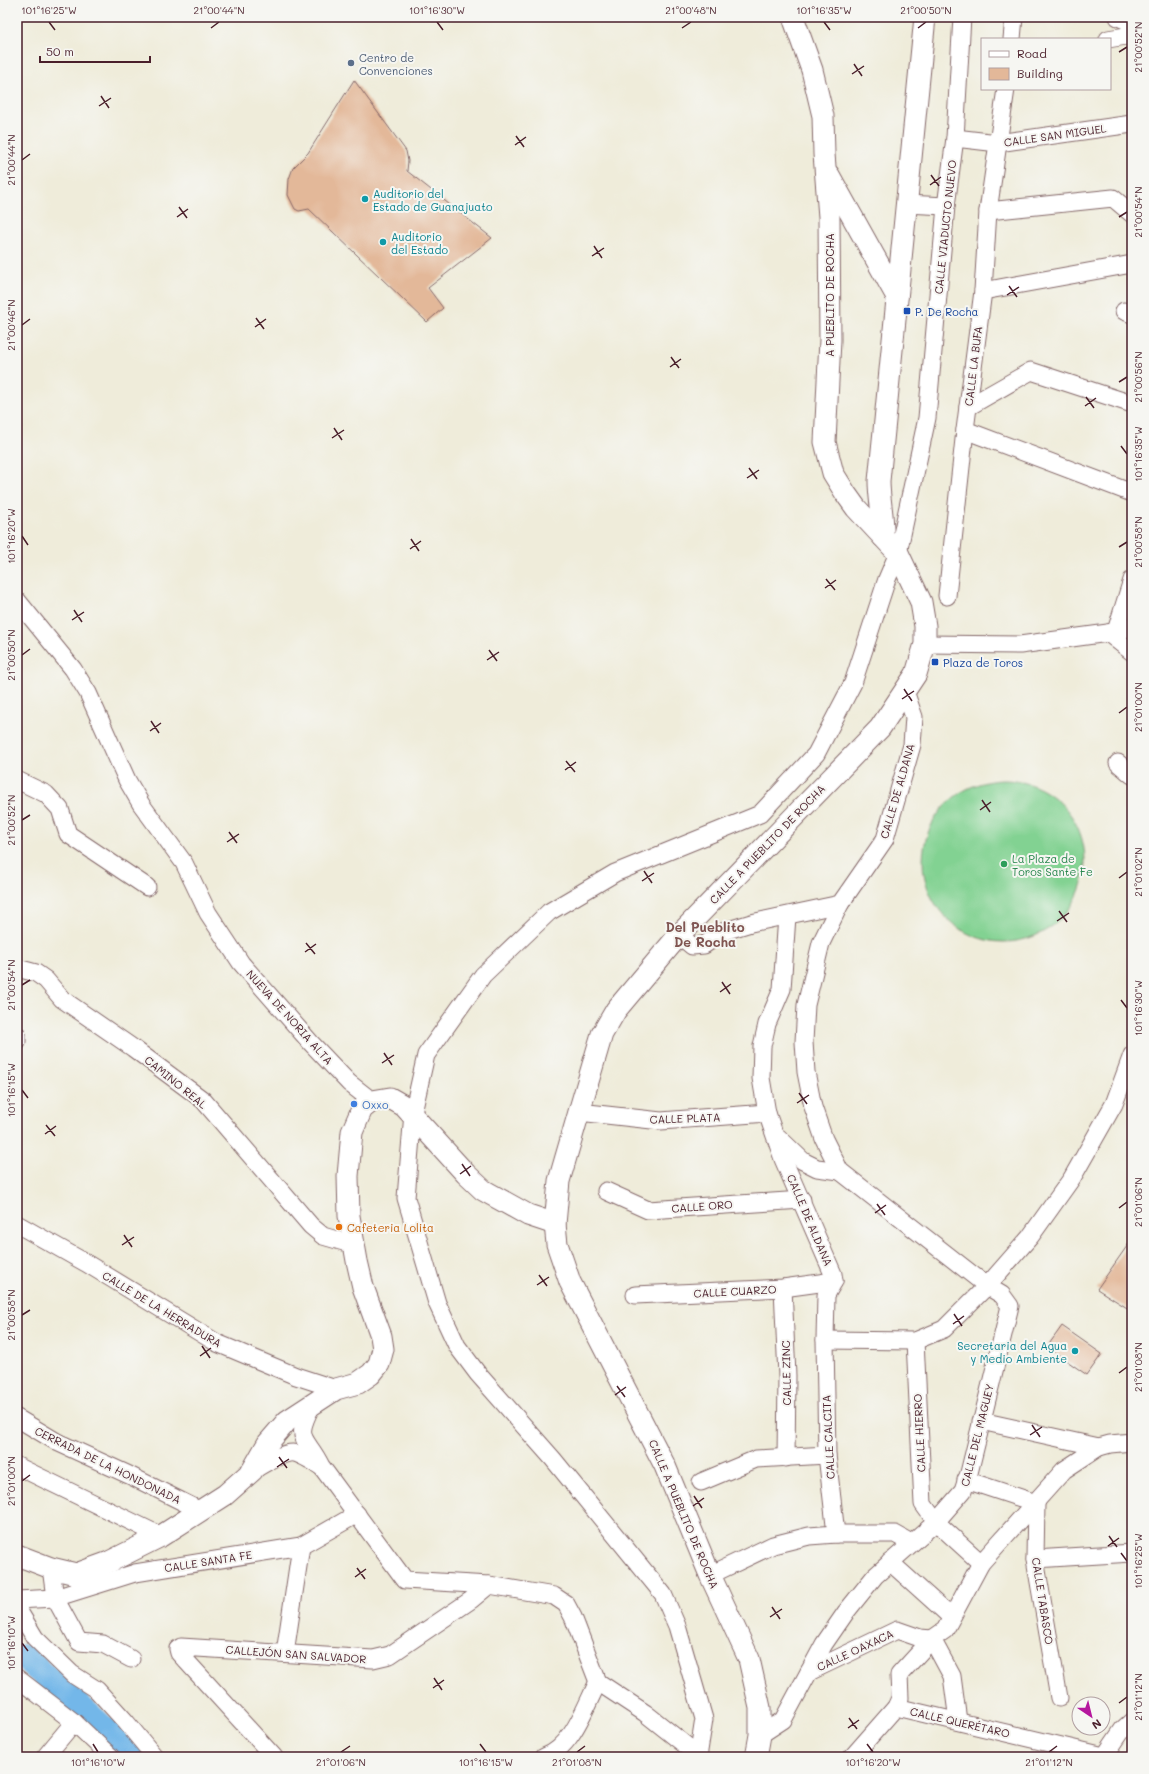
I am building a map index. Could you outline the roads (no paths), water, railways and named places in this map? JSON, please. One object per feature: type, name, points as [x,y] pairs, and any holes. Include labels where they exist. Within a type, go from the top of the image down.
[{"type":"street","name":"A PUEBLITO DE ROCHA","points":[[793,17],[812,70],[823,116],[829,217],[830,340],[825,442],[833,473],[846,494],[898,553]]},
{"type":"street","points":[[883,537],[884,524],[880,502],[879,481],[925,17]]},
{"type":"street","name":"CALLE VIADUCTO NUEVO","points":[[698,1756],[704,1720],[677,1626],[663,1594],[553,1459],[478,1374],[457,1346],[437,1303],[406,1198],[412,1113],[426,1055],[483,975],[549,912],[615,874],[760,814],[816,754],[853,683],[887,579],[898,553],[927,418],[946,206],[955,138],[962,17]]},
{"type":"street","points":[[1012,38],[1014,17]]},
{"type":"street","points":[[1118,17],[1132,23]]},
{"type":"street","points":[[1111,38],[1132,35]]},
{"type":"street","name":"CALLE LA BUFA","points":[[947,596],[965,430],[983,291],[988,211],[1006,90]]},
{"type":"street","name":"CALLE SAN MIGUEL","points":[[955,138],[998,143],[1132,124]]},
{"type":"street","points":[[826,170],[897,297]]},
{"type":"street","points":[[988,211],[1113,198],[1132,214]]},
{"type":"street","points":[[906,204],[946,206]]},
{"type":"street","points":[[983,291],[1132,264]]},
{"type":"street","points":[[968,407],[1031,371],[1132,404]]},
{"type":"street","points":[[965,430],[1132,493]]},
{"type":"street","name":"CALLE A PUEBLITO DE ROCHA","points":[[756,1757],[760,1735],[760,1708],[749,1659],[710,1575],[665,1466],[570,1282],[557,1244],[555,1224],[559,1180],[602,1034],[616,1010],[679,935],[880,728],[916,674],[925,644],[925,626],[921,602],[898,553]]},
{"type":"street","points":[[1132,580],[1118,630],[1132,652]]},
{"type":"street","name":"NUEVA DE NORIA ALTA","points":[[17,600],[81,681],[88,693],[127,780],[141,804],[184,863],[215,927],[241,964],[311,1043],[349,1083],[372,1101]]},
{"type":"street","points":[[925,644],[1020,645],[1118,630]]},
{"type":"street","name":"CALLE DE ALDANA","points":[[905,691],[914,718],[912,745],[885,839],[840,904],[821,943],[806,1005],[804,1042],[806,1072],[813,1107],[824,1139],[840,1171],[987,1286]]},
{"type":"street","points":[[1118,763],[1132,775]]},
{"type":"street","points":[[17,780],[46,794],[60,809],[68,834],[147,887]]},
{"type":"street","points":[[679,935],[692,946],[704,945],[725,931],[751,923],[840,904]]},
{"type":"street","name":"CALLE DE ALDANA","points":[[788,916],[782,990],[767,1024],[762,1046],[760,1078],[767,1113],[783,1159],[833,1274],[834,1281],[826,1295],[825,1340]]},
{"type":"street","name":"CAMINO REAL","points":[[17,968],[36,973],[46,980],[62,999],[133,1048],[203,1100],[311,1226],[323,1236],[354,1246]]},
{"type":"street","points":[[17,1036],[17,1042]]},
{"type":"street","points":[[825,1340],[915,1341],[944,1329],[987,1286],[1030,1237],[1072,1178],[1114,1104],[1131,1060]]},
{"type":"street","points":[[252,1471],[268,1443],[287,1421],[336,1389],[358,1383],[371,1374],[379,1364],[383,1349],[376,1321],[363,1287],[349,1216],[348,1176],[352,1132],[362,1109],[372,1101],[390,1098],[404,1106],[466,1174],[484,1190],[528,1215],[555,1224]]},
{"type":"street","name":"CALLE PLATA","points":[[579,1112],[661,1121],[767,1113]]},
{"type":"street","name":"CALLE DE ALDANA","points":[[775,1135],[803,1161],[817,1168],[840,1171]]},
{"type":"street","name":"CALLE ORO","points":[[606,1191],[648,1210],[802,1200]]},
{"type":"street","name":"CALLE DE LA HERRADURA","points":[[17,1224],[86,1263],[217,1343],[296,1376],[336,1389]]},
{"type":"street","name":"CALLE CUARZO","points":[[635,1295],[783,1288],[834,1281]]},
{"type":"street","name":"CALLE DEL MAGUEY","points":[[760,1735],[783,1720],[824,1644],[846,1612],[875,1576],[936,1522],[963,1490],[1010,1306],[1002,1295],[987,1286]]},
{"type":"street","name":"CALLE ZINC","points":[[783,1288],[787,1376],[786,1458]]},
{"type":"street","name":"CALLE CALCITA","points":[[825,1340],[827,1456],[836,1534]]},
{"type":"street","name":"CALLE HIERRO","points":[[915,1341],[923,1504],[936,1522],[981,1563]]},
{"type":"street","points":[[312,1405],[303,1423],[302,1434],[305,1443],[314,1452],[321,1466],[405,1580],[489,1585],[554,1596],[566,1604],[573,1617],[598,1682],[645,1713],[698,1756]]},
{"type":"street","name":"CERRADA DE LA HONDONADA","points":[[17,1418],[63,1445],[129,1475],[199,1510]]},
{"type":"street","points":[[981,1421],[1099,1447],[1110,1444],[1132,1442]]},
{"type":"street","name":"CALLE QUERÉTARO","points":[[1099,1447],[1064,1470],[981,1563],[945,1630],[932,1639],[899,1675],[900,1698],[896,1707],[1104,1757]]},
{"type":"street","points":[[17,1555],[51,1568],[76,1574],[109,1562],[161,1536],[199,1510],[225,1495],[252,1471],[277,1457],[297,1453],[321,1466]]},
{"type":"street","points":[[701,1482],[756,1459],[827,1456]]},
{"type":"street","points":[[17,1466],[161,1536]]},
{"type":"street","points":[[966,1480],[1036,1503]]},
{"type":"street","name":"CALLE TABASCO","points":[[1036,1503],[1035,1559],[1059,1698]]},
{"type":"street","name":"CALLE SANTA FE","points":[[17,1600],[55,1598],[135,1573],[301,1546],[357,1514]]},
{"type":"street","points":[[710,1575],[773,1545],[809,1536],[836,1534],[895,1534],[911,1543]]},
{"type":"street","points":[[285,1653],[301,1546]]},
{"type":"street","points":[[1035,1559],[1132,1553]]},
{"type":"street","points":[[890,1562],[951,1617]]},
{"type":"street","points":[[51,1568],[55,1598],[79,1642],[103,1644],[131,1659]]},
{"type":"street","name":"CALLEJÓN SAN SALVADOR","points":[[274,1757],[179,1653],[178,1649],[181,1647],[373,1659],[390,1655],[470,1600],[489,1585]]},
{"type":"street","points":[[17,1608],[35,1638],[72,1674],[97,1690],[155,1757]]},
{"type":"street","name":"CALLE OAXACA","points":[[809,1672],[897,1630],[920,1638],[932,1639]]},
{"type":"street","points":[[932,1639],[952,1676],[958,1721]]},
{"type":"street","points":[[17,1678],[74,1722],[111,1757]]},
{"type":"street","points":[[544,1757],[551,1755],[568,1741],[598,1682]]},
{"type":"street","points":[[852,1757],[896,1707]]},
{"type":"street","points":[[1104,1757],[1123,1729],[1132,1721]]},
{"type":"street","points":[[44,1757],[74,1722]]},
{"type":"waterway","points":[[24,1657],[136,1757]]},
{"type":"place","name":"Centro de Convenciones","points":[[351,63]]},
{"type":"place","name":"Auditorio del Estado de Guanajuato","points":[[365,199]]},
{"type":"place","name":"Auditorio del Estado","points":[[383,242]]},
{"type":"place","name":"P. De Rocha","points":[[907,311]]},
{"type":"place","name":"Plaza de Toros","points":[[935,662]]},
{"type":"place","name":"La Plaza de Toros Sante Fe","points":[[1004,864]]},
{"type":"place","name":"Oxxo","points":[[354,1104]]},
{"type":"place","name":"Cafeteria Lolita","points":[[339,1227]]},
{"type":"place","name":"Secretaria del Agua y Medio Ambiente","points":[[1075,1351]]},
{"type":"district","name":"Del Pueblito De Rocha","points":[[705,934]]}]
